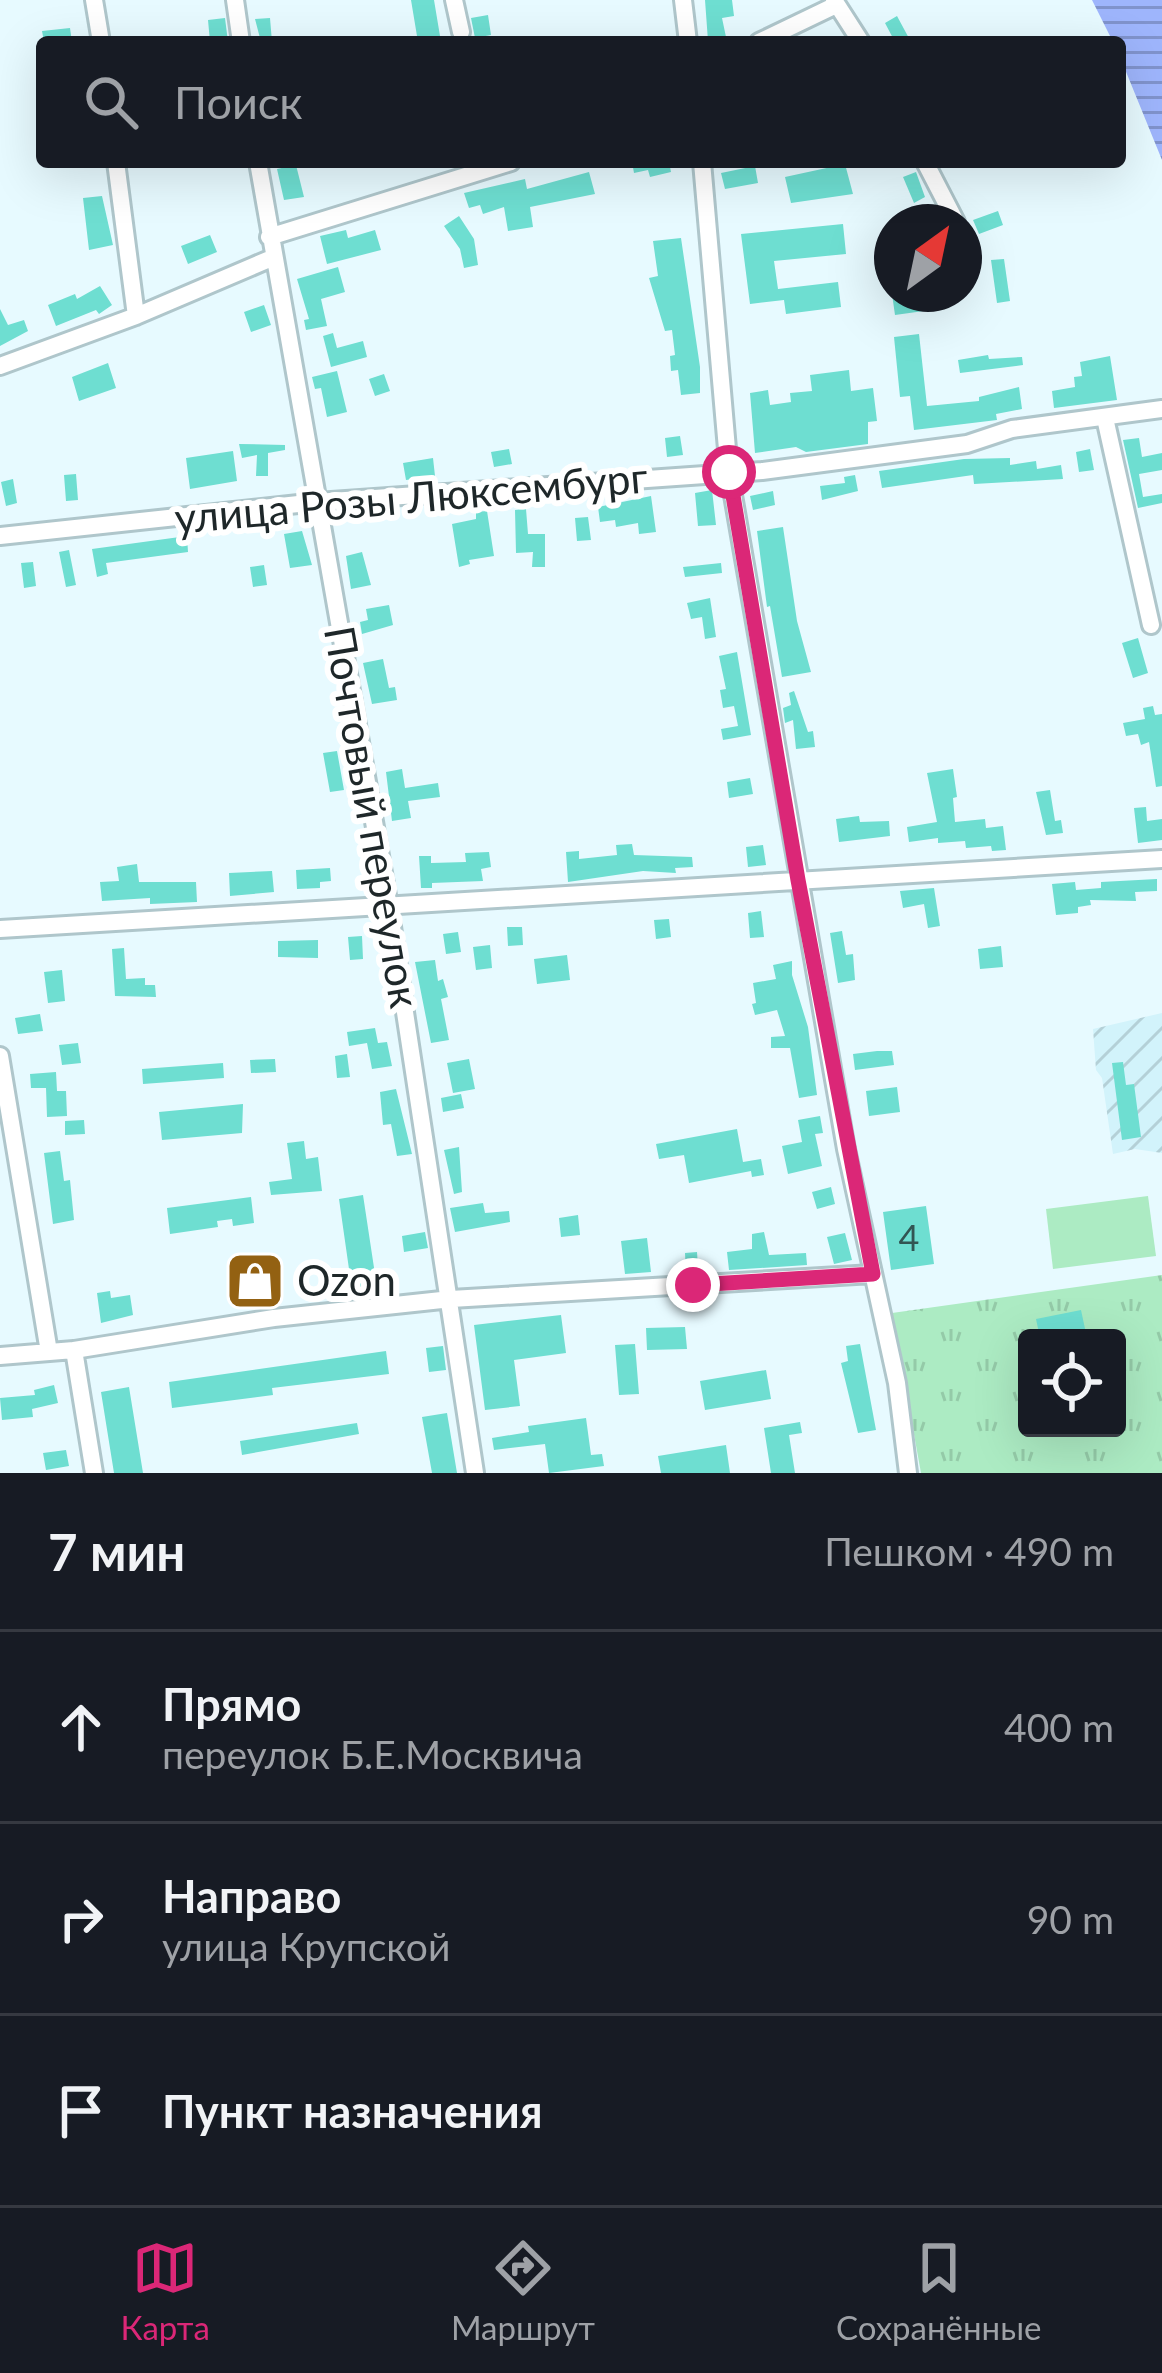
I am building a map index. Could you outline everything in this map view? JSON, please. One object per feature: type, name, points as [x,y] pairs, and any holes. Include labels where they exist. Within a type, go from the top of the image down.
[{"type":"street","points":[[94,0],[100,36]]},
{"type":"street","points":[[235,0],[240,36]]},
{"type":"street","points":[[454,0],[461,32]]},
{"type":"street","points":[[683,0],[687,36]]},
{"type":"street","points":[[770,36],[835,2],[857,36]]},
{"type":"street","points":[[117,168],[136,316]]},
{"type":"street","name":"Почтовый переулок","points":[[259,168],[389,907],[475,1473]]},
{"type":"street","points":[[268,237],[492,168]]},
{"type":"street","points":[[703,168],[729,472],[798,880],[897,1383],[908,1473]]},
{"type":"street","points":[[928,168],[947,204]]},
{"type":"street","points":[[0,366],[136,316],[272,258]]},
{"type":"street","name":"улица Розы Люксембург","points":[[0,536],[317,502],[729,472],[967,444],[1012,429],[1162,409]]},
{"type":"street","points":[[1105,418],[1151,625]]},
{"type":"street","points":[[0,929],[1162,859]]},
{"type":"street","points":[[0,1056],[49,1352]]},
{"type":"street","points":[[0,1356],[451,1299],[873,1274]]},
{"type":"street","points":[[74,1350],[94,1473]]},
{"type":"shaded area","points":[[1162,1013],[1162,1153],[1135,1149],[1113,1154],[1093,1029]]},
{"type":"green space","points":[[1148,1196],[1156,1256],[1053,1269],[1046,1209]]},
{"type":"green space","points":[[1162,1275],[1162,1473],[921,1473],[892,1313]]},
{"type":"water","points":[[1092,0],[1162,0],[1162,160],[1126,72],[1126,36],[1110,36]]},
{"type":"building","points":[[411,0],[434,0],[440,36],[417,36]]},
{"type":"building","points":[[705,0],[732,0],[734,16],[722,18],[726,36],[708,36]]},
{"type":"building","points":[[488,15],[491,35],[475,36],[471,18]]},
{"type":"building","points":[[897,16],[908,36],[892,36],[885,23]]},
{"type":"building","points":[[225,18],[227,36],[209,36],[208,20]]},
{"type":"building","points":[[270,18],[272,36],[259,36],[255,19]]},
{"type":"building","points":[[70,28],[71,36],[43,36],[42,31]]},
{"type":"building","points":[[297,168],[304,197],[284,200],[277,169]]},
{"type":"building","points":[[633,168],[670,168],[671,172],[650,177],[648,170],[634,173]]},
{"type":"building","points":[[755,168],[758,183],[725,189],[721,173]]},
{"type":"building","points":[[846,168],[853,194],[791,203],[785,177]]},
{"type":"building","points":[[589,172],[595,194],[530,207],[533,227],[508,231],[504,207],[483,214],[480,205],[469,208],[464,193],[525,179],[527,189]]},
{"type":"building","points":[[916,172],[925,197],[914,203],[903,177]]},
{"type":"building","points":[[102,196],[113,245],[89,250],[83,198]]},
{"type":"building","points":[[998,211],[1003,225],[982,233],[982,217]]},
{"type":"building","points":[[459,216],[474,239],[478,265],[464,268],[460,249],[444,226]]},
{"type":"building","points":[[843,224],[846,254],[774,261],[778,289],[838,282],[841,307],[786,314],[784,300],[750,304],[741,234]]},
{"type":"building","points":[[346,230],[348,238],[375,230],[381,250],[327,264],[320,236]]},
{"type":"building","points":[[210,235],[217,252],[188,264],[181,246]]},
{"type":"building","points":[[681,238],[700,393],[681,395],[678,370],[671,371],[670,356],[675,355],[672,330],[665,331],[649,278],[658,276],[653,241]]},
{"type":"building","points":[[1004,259],[1010,301],[997,303],[991,260]]},
{"type":"building","points":[[338,267],[345,292],[321,299],[327,326],[306,330],[304,320],[309,319],[297,279]]},
{"type":"building","points":[[100,286],[112,305],[99,314],[96,310],[56,326],[48,305],[75,294],[77,299]]},
{"type":"building","points":[[264,305],[271,325],[251,332],[244,312]]},
{"type":"building","points":[[0,309],[8,325],[24,320],[28,331],[0,346]]},
{"type":"building","points":[[333,333],[337,348],[363,341],[367,357],[331,367],[323,336]]},
{"type":"building","points":[[919,334],[927,406],[979,401],[979,397],[1019,387],[1022,409],[996,414],[997,420],[914,430],[910,396],[900,397],[894,337]]},
{"type":"building","points":[[988,355],[989,359],[1022,357],[1023,365],[960,373],[958,360]]},
{"type":"building","points":[[1110,356],[1117,400],[1054,408],[1052,391],[1075,387],[1074,377],[1082,376],[1080,362]]},
{"type":"building","points":[[108,363],[116,388],[79,401],[72,377]]},
{"type":"building","points":[[849,370],[851,391],[873,388],[877,421],[868,422],[868,444],[755,453],[750,393],[768,390],[770,405],[791,402],[790,393],[812,391],[810,375]]},
{"type":"building","points":[[337,371],[347,412],[327,417],[321,388],[315,389],[312,377]]},
{"type":"building","points":[[384,374],[390,391],[375,396],[369,379]]},
{"type":"building","points":[[680,436],[683,455],[667,457],[665,438]]},
{"type":"building","points":[[1139,438],[1142,457],[1162,453],[1162,470],[1139,474],[1143,497],[1162,494],[1162,503],[1138,508],[1123,440]]},
{"type":"building","points":[[239,444],[285,445],[285,450],[268,453],[268,476],[256,476],[257,455],[242,458]]},
{"type":"building","points":[[509,449],[512,464],[494,467],[491,452]]},
{"type":"building","points":[[1090,449],[1094,470],[1079,472],[1076,452]]},
{"type":"building","points":[[233,451],[237,481],[190,489],[186,458]]},
{"type":"building","points":[[433,458],[435,476],[406,480],[403,463]]},
{"type":"building","points":[[1010,458],[1010,465],[1036,461],[1037,469],[1061,465],[1063,479],[974,484],[973,475],[882,488],[879,471],[964,459]]},
{"type":"building","points":[[76,474],[78,500],[66,501],[64,475]]},
{"type":"building","points":[[855,475],[858,491],[822,500],[820,486],[845,483],[844,477]]},
{"type":"building","points":[[13,479],[17,503],[6,506],[1,482]]},
{"type":"building","points":[[712,490],[716,525],[698,526],[695,493]]},
{"type":"building","points":[[773,491],[775,505],[753,510],[750,496]]},
{"type":"building","points":[[651,496],[656,532],[639,534],[638,523],[616,527],[615,520],[600,522],[598,507]]},
{"type":"building","points":[[526,509],[528,534],[545,534],[545,567],[532,567],[533,552],[516,553],[515,510]]},
{"type":"building","points":[[487,511],[494,556],[469,560],[470,564],[459,567],[452,524],[476,519],[476,512]]},
{"type":"building","points":[[588,517],[591,540],[577,541],[575,518]]},
{"type":"building","points":[[783,527],[797,621],[811,672],[782,677],[757,531]]},
{"type":"building","points":[[302,531],[312,565],[290,568],[284,534]]},
{"type":"building","points":[[187,536],[188,552],[106,563],[108,574],[97,577],[92,549]]},
{"type":"building","points":[[69,550],[76,585],[66,587],[59,552]]},
{"type":"building","points":[[362,552],[371,585],[351,589],[346,556]]},
{"type":"building","points":[[33,562],[36,586],[24,588],[21,563]]},
{"type":"building","points":[[721,563],[722,573],[685,577],[683,567]]},
{"type":"building","points":[[264,565],[267,585],[253,587],[250,567]]},
{"type":"building","points":[[710,598],[716,637],[705,639],[702,617],[691,619],[687,603]]},
{"type":"building","points":[[389,605],[393,625],[362,634],[360,622],[368,620],[366,609]]},
{"type":"building","points":[[1138,638],[1148,673],[1133,678],[1122,643]]},
{"type":"building","points":[[737,652],[751,735],[723,740],[721,729],[738,726],[734,706],[723,708],[720,690],[726,689],[719,656]]},
{"type":"building","points":[[383,659],[389,688],[395,687],[397,700],[372,704],[363,663]]},
{"type":"building","points":[[794,691],[808,732],[813,731],[815,747],[796,749],[793,720],[785,723],[783,708],[791,705],[789,693]]},
{"type":"building","points":[[1153,706],[1155,715],[1162,714],[1162,786],[1156,787],[1149,742],[1141,745],[1138,734],[1126,736],[1123,723],[1145,719],[1143,708]]},
{"type":"building","points":[[337,751],[344,790],[330,792],[323,753]]},
{"type":"building","points":[[402,769],[405,788],[438,783],[440,797],[408,801],[411,818],[392,821],[386,772]]},
{"type":"building","points":[[953,769],[955,822],[985,819],[986,828],[1003,826],[1006,850],[966,848],[965,841],[938,843],[938,838],[909,842],[907,827],[937,822],[927,773]]},
{"type":"building","points":[[750,778],[753,794],[729,798],[727,782]]},
{"type":"building","points":[[1050,790],[1055,821],[1061,820],[1063,833],[1046,835],[1036,792]]},
{"type":"building","points":[[1146,807],[1147,821],[1162,819],[1162,840],[1138,843],[1134,808]]},
{"type":"building","points":[[859,816],[860,822],[889,821],[890,836],[839,842],[836,819]]},
{"type":"building","points":[[632,844],[634,855],[692,857],[693,867],[675,868],[676,873],[643,871],[568,882],[566,852],[579,851],[579,859],[617,855],[616,845]]},
{"type":"building","points":[[763,845],[766,865],[748,867],[746,847]]},
{"type":"building","points":[[489,852],[491,867],[481,869],[483,881],[432,883],[432,888],[421,888],[419,856],[431,856],[431,863],[466,862],[465,853]]},
{"type":"building","points":[[137,864],[139,882],[196,882],[197,902],[102,901],[100,882],[119,881],[117,867]]},
{"type":"building","points":[[330,868],[331,881],[320,882],[320,888],[297,889],[296,870]]},
{"type":"building","points":[[272,871],[274,892],[230,896],[229,873]]},
{"type":"building","points":[[1157,879],[1157,891],[1135,892],[1136,901],[1090,900],[1091,905],[1078,907],[1078,913],[1056,915],[1052,884],[1075,882],[1076,890],[1101,888],[1101,882]]},
{"type":"building","points":[[934,888],[940,926],[928,928],[924,904],[903,908],[900,891]]},
{"type":"building","points":[[761,911],[764,937],[750,938],[748,913]]},
{"type":"building","points":[[669,919],[671,937],[656,939],[654,920]]},
{"type":"building","points":[[507,927],[522,927],[523,945],[508,946]]},
{"type":"building","points":[[842,931],[846,955],[853,954],[855,980],[838,983],[830,933]]},
{"type":"building","points":[[458,932],[461,952],[446,954],[443,934]]},
{"type":"building","points":[[362,936],[363,959],[350,960],[348,937]]},
{"type":"building","points":[[318,940],[318,958],[278,957],[278,941]]},
{"type":"building","points":[[490,945],[492,968],[476,970],[473,947]]},
{"type":"building","points":[[1001,946],[1003,967],[980,969],[978,949]]},
{"type":"building","points":[[124,948],[126,979],[145,978],[145,985],[155,985],[156,997],[115,996],[112,949]]},
{"type":"building","points":[[567,955],[570,980],[537,984],[534,959]]},
{"type":"building","points":[[435,960],[438,981],[443,979],[448,997],[441,999],[449,1040],[431,1043],[415,962]]},
{"type":"building","points":[[792,961],[808,1027],[817,1095],[799,1098],[790,1048],[771,1048],[771,1037],[785,1036],[777,1010],[755,1015],[752,1004],[756,1003],[753,983],[776,979],[773,965]]},
{"type":"building","points":[[62,970],[65,1001],[48,1003],[44,972]]},
{"type":"building","points":[[40,1014],[43,1031],[18,1034],[15,1018]]},
{"type":"building","points":[[375,1028],[378,1043],[387,1042],[392,1066],[372,1069],[367,1043],[349,1046],[347,1032]]},
{"type":"building","points":[[78,1043],[81,1063],[62,1065],[59,1045]]},
{"type":"building","points":[[892,1051],[894,1065],[855,1070],[853,1054]]},
{"type":"building","points":[[347,1054],[350,1077],[337,1078],[335,1056]]},
{"type":"building","points":[[275,1059],[276,1072],[251,1073],[250,1060]]},
{"type":"building","points":[[469,1059],[475,1089],[453,1093],[447,1063]]},
{"type":"building","points":[[1123,1062],[1126,1085],[1134,1084],[1141,1137],[1122,1140],[1112,1063]]},
{"type":"building","points":[[223,1063],[224,1078],[143,1084],[142,1069]]},
{"type":"building","points":[[56,1072],[57,1091],[66,1091],[67,1116],[47,1117],[46,1088],[31,1088],[30,1074]]},
{"type":"building","points":[[897,1087],[900,1112],[869,1116],[866,1091]]},
{"type":"building","points":[[396,1089],[412,1154],[397,1156],[391,1124],[383,1125],[380,1092]]},
{"type":"building","points":[[461,1094],[464,1108],[443,1112],[441,1098]]},
{"type":"building","points":[[243,1104],[242,1133],[162,1140],[159,1112]]},
{"type":"building","points":[[820,1116],[823,1133],[815,1134],[822,1166],[788,1174],[782,1146],[802,1142],[798,1120]]},
{"type":"building","points":[[84,1120],[85,1134],[65,1135],[65,1121]]},
{"type":"building","points":[[737,1129],[743,1162],[761,1159],[764,1175],[752,1177],[751,1171],[689,1183],[684,1155],[659,1159],[656,1144]]},
{"type":"building","points":[[304,1141],[306,1159],[318,1157],[322,1191],[271,1195],[269,1182],[292,1179],[287,1143]]},
{"type":"building","points":[[459,1147],[462,1192],[454,1194],[444,1150]]},
{"type":"building","points":[[60,1151],[64,1181],[70,1180],[74,1220],[53,1224],[44,1153]]},
{"type":"building","points":[[831,1187],[835,1204],[817,1209],[812,1192]]},
{"type":"building","points":[[363,1195],[378,1294],[353,1297],[339,1199]]},
{"type":"building","points":[[251,1197],[254,1223],[233,1226],[232,1219],[217,1221],[218,1227],[170,1234],[167,1208]]},
{"type":"building","points":[[483,1203],[485,1213],[509,1211],[510,1222],[455,1232],[450,1208]]},
{"type":"building","points":[[926,1206],[934,1264],[891,1270],[883,1212]]},
{"type":"building","points":[[578,1215],[580,1235],[561,1237],[559,1218]]},
{"type":"building","points":[[425,1232],[428,1248],[404,1252],[402,1236]]},
{"type":"building","points":[[764,1232],[769,1255],[806,1253],[807,1265],[729,1270],[727,1252],[752,1249],[752,1234]]},
{"type":"building","points":[[845,1233],[852,1260],[834,1264],[827,1237]]},
{"type":"building","points":[[647,1238],[651,1272],[625,1274],[621,1241]]},
{"type":"building","points":[[697,1252],[698,1267],[710,1266],[711,1271],[686,1272],[685,1253]]},
{"type":"building","points":[[110,1291],[111,1298],[130,1295],[133,1315],[101,1323],[97,1293]]},
{"type":"building","points":[[1081,1310],[1085,1329],[1038,1329],[1036,1319]]},
{"type":"building","points":[[561,1315],[566,1353],[514,1360],[520,1406],[485,1410],[474,1325]]},
{"type":"building","points":[[685,1327],[687,1349],[647,1350],[646,1328]]},
{"type":"building","points":[[635,1344],[639,1394],[619,1395],[615,1345]]},
{"type":"building","points":[[860,1344],[876,1430],[858,1433],[841,1363],[848,1361],[846,1346]]},
{"type":"building","points":[[443,1346],[446,1370],[429,1372],[426,1348]]},
{"type":"building","points":[[386,1351],[389,1374],[272,1388],[273,1395],[172,1408],[169,1382]]},
{"type":"building","points":[[766,1370],[771,1399],[705,1410],[700,1381]]},
{"type":"building","points":[[54,1385],[58,1403],[32,1409],[33,1417],[2,1420],[0,1398],[35,1395],[34,1390]]},
{"type":"building","points":[[129,1387],[143,1473],[114,1473],[101,1392]]},
{"type":"building","points":[[447,1413],[457,1473],[432,1473],[422,1417]]},
{"type":"building","points":[[586,1418],[591,1455],[602,1454],[604,1466],[549,1473],[545,1444],[494,1450],[492,1438],[529,1432],[528,1426]]},
{"type":"building","points":[[800,1422],[802,1433],[789,1435],[795,1473],[771,1473],[764,1428]]},
{"type":"building","points":[[357,1423],[359,1434],[242,1455],[240,1441]]},
{"type":"building","points":[[726,1445],[730,1473],[661,1473],[658,1456]]},
{"type":"building","points":[[66,1450],[69,1466],[46,1470],[43,1453]]},
{"type":"place","name":"Ozon","points":[[255,1281]]},
{"type":"route","points":[[693,1285],[873,1274],[846,1149],[729,472]]}]
